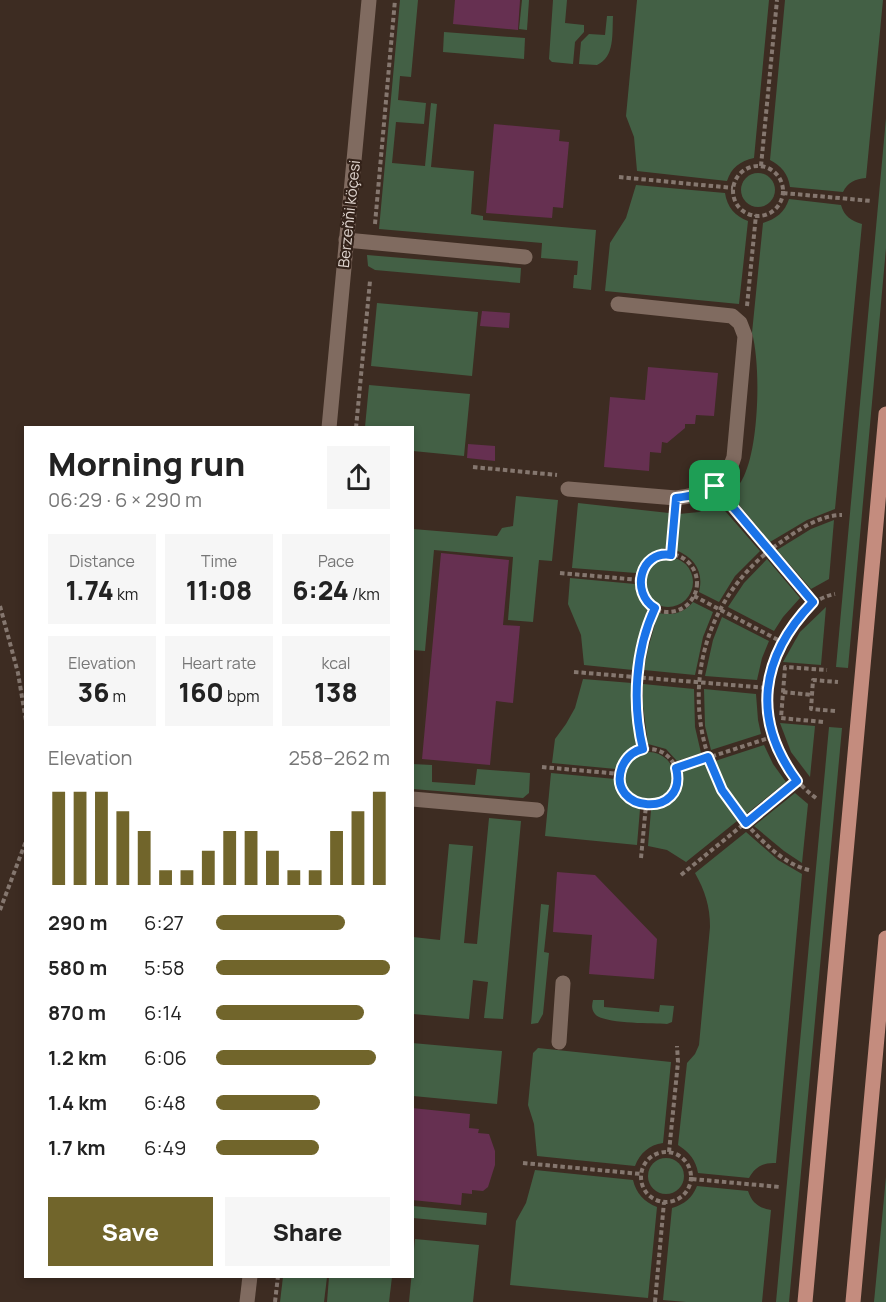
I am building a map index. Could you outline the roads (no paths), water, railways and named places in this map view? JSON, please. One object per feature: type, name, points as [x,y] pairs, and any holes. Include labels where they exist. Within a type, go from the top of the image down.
[{"type":"main road","points":[[805,1302],[886,414]]},
{"type":"main road","points":[[853,1302],[886,938]]},
{"type":"street","name":"Berzeňňi köçesi","points":[[329,426],[369,0]]},
{"type":"street","points":[[346,240],[525,257]]},
{"type":"street","points":[[568,489],[676,498],[691,496],[708,491],[715,486],[731,469],[735,457],[745,336],[741,323],[732,316],[618,304]]},
{"type":"street","points":[[414,799],[537,810]]},
{"type":"street","points":[[559,1042],[563,983]]},
{"type":"street","points":[[247,1302],[250,1278]]}]
